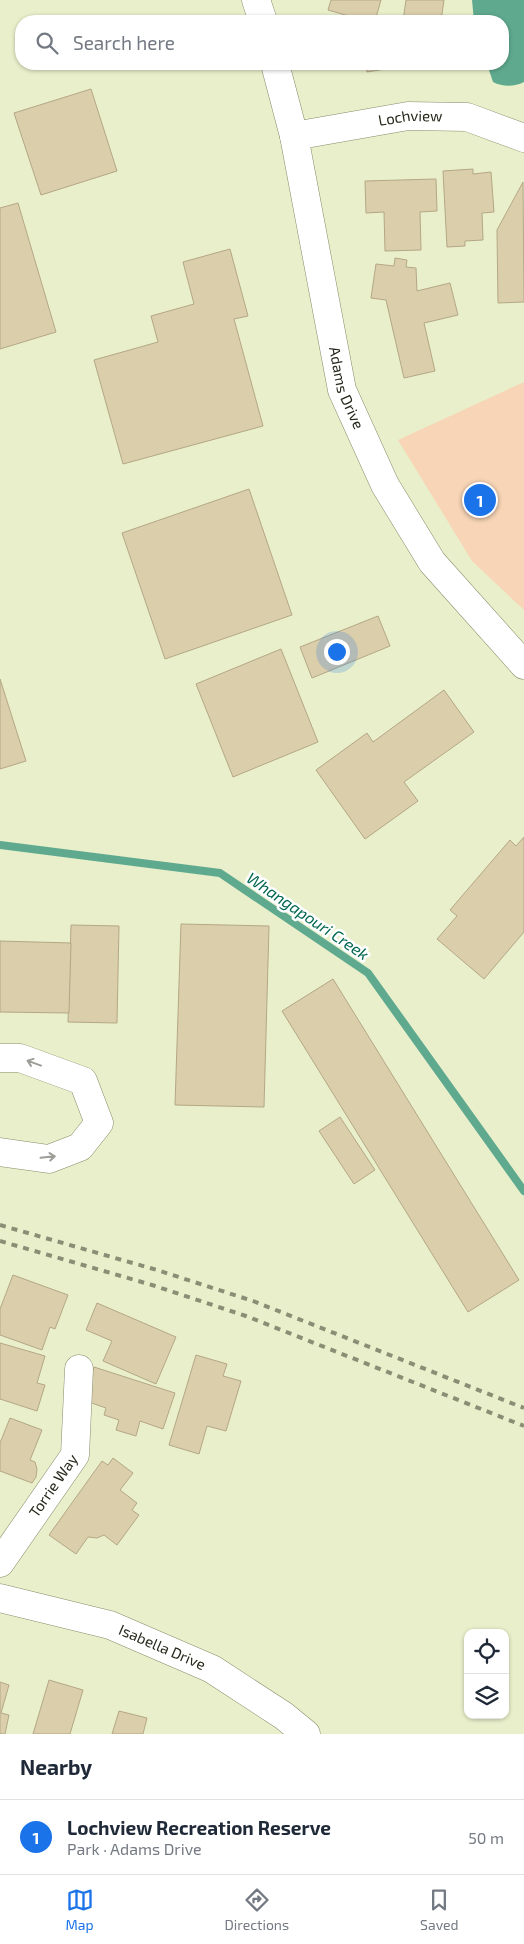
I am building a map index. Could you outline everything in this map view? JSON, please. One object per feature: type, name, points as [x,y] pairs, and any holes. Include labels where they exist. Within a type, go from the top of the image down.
[{"type":"street","points":[[256,0],[261,15]]},
{"type":"street","name":"Adams Drive","points":[[277,70],[294,136],[342,390],[385,485],[432,562],[524,665]]},
{"type":"street","name":"Lochview","points":[[294,136],[408,116],[467,117],[524,138]]},
{"type":"street","points":[[0,1058],[20,1058],[83,1081],[99,1123],[80,1147],[49,1159],[0,1152]]},
{"type":"street","name":"Torrie Way","points":[[0,1563],[75,1456],[79,1369]]},
{"type":"street","name":"Isabella Drive","points":[[0,1598],[110,1625],[212,1668],[284,1716],[306,1734]]},
{"type":"shaded area","points":[[472,0],[524,0],[524,82],[516,85],[501,85],[493,82],[489,70],[509,70],[509,15],[473,15]]},
{"type":"shaded area","points":[[524,382],[524,610],[472,561],[398,440]]},
{"type":"building","points":[[331,0],[381,0],[377,15],[345,15],[328,10]]},
{"type":"building","points":[[406,0],[444,0],[442,15],[404,15]]},
{"type":"building","points":[[91,89],[117,171],[41,195],[14,113]]},
{"type":"building","points":[[473,169],[473,174],[491,172],[494,212],[482,213],[483,240],[465,241],[465,246],[447,247],[443,171]]},
{"type":"building","points":[[436,179],[437,211],[420,212],[421,250],[385,251],[384,212],[366,213],[365,181]]},
{"type":"building","points":[[523,182],[524,302],[498,303],[497,230]]},
{"type":"building","points":[[18,203],[56,332],[0,349],[0,208]]},
{"type":"building","points":[[230,249],[248,316],[234,319],[263,426],[123,464],[94,360],[158,342],[151,316],[194,304],[183,262]]},
{"type":"building","points":[[395,258],[407,260],[406,267],[416,268],[417,291],[450,283],[458,315],[424,323],[435,371],[404,378],[386,300],[371,298],[376,264],[394,266]]},
{"type":"building","points":[[249,489],[292,615],[165,659],[122,533]]},
{"type":"building","points":[[378,616],[390,646],[312,678],[300,647]]},
{"type":"building","points":[[281,649],[318,742],[233,777],[196,684]]},
{"type":"building","points":[[0,679],[26,761],[0,769]]},
{"type":"building","points":[[444,690],[474,732],[404,782],[418,801],[365,839],[316,770],[367,733],[373,742]]},
{"type":"building","points":[[524,837],[524,932],[484,979],[437,939],[457,916],[450,910],[510,840],[516,846]]},
{"type":"building","points":[[181,924],[269,926],[264,1107],[175,1105]]},
{"type":"building","points":[[71,925],[119,926],[117,1023],[68,1022]]},
{"type":"building","points":[[0,941],[71,943],[69,1013],[0,1012]]},
{"type":"building","points":[[333,979],[519,1280],[468,1312],[282,1011]]},
{"type":"building","points":[[340,1117],[375,1170],[354,1184],[319,1131]]},
{"type":"building","points":[[13,1275],[68,1295],[55,1329],[50,1327],[42,1350],[0,1335],[0,1309]]},
{"type":"building","points":[[97,1303],[176,1337],[156,1384],[103,1361],[112,1341],[86,1330]]},
{"type":"building","points":[[0,1343],[45,1356],[37,1383],[45,1385],[37,1411],[0,1399]]},
{"type":"building","points":[[196,1355],[227,1364],[223,1376],[241,1381],[226,1431],[207,1426],[199,1454],[169,1445]]},
{"type":"building","points":[[94,1367],[175,1393],[163,1429],[140,1421],[136,1436],[116,1430],[119,1420],[104,1415],[106,1408],[83,1400]]},
{"type":"building","points":[[10,1418],[42,1430],[30,1460],[35,1462],[37,1469],[36,1477],[32,1483],[0,1471],[0,1443]]},
{"type":"building","points":[[113,1458],[133,1473],[120,1490],[137,1503],[132,1510],[139,1515],[117,1545],[104,1535],[97,1538],[88,1537],[76,1554],[49,1535],[102,1461],[108,1465]]},
{"type":"building","points":[[49,1680],[83,1690],[70,1734],[33,1734]]},
{"type":"building","points":[[0,1682],[9,1685],[1,1713],[9,1715],[5,1734],[0,1734]]},
{"type":"building","points":[[119,1711],[147,1718],[143,1734],[112,1734]]},
{"type":"waterway","name":"Whangapouri Creek","points":[[0,845],[220,873],[368,973],[524,1191]]},
{"type":"railway","points":[[0,1225],[157,1270],[253,1301],[524,1408]]},
{"type":"railway","points":[[0,1241],[152,1285],[246,1316],[524,1426]]},
{"type":"place","name":"Lochview Recreation Reserve","points":[[480,500]]}]
